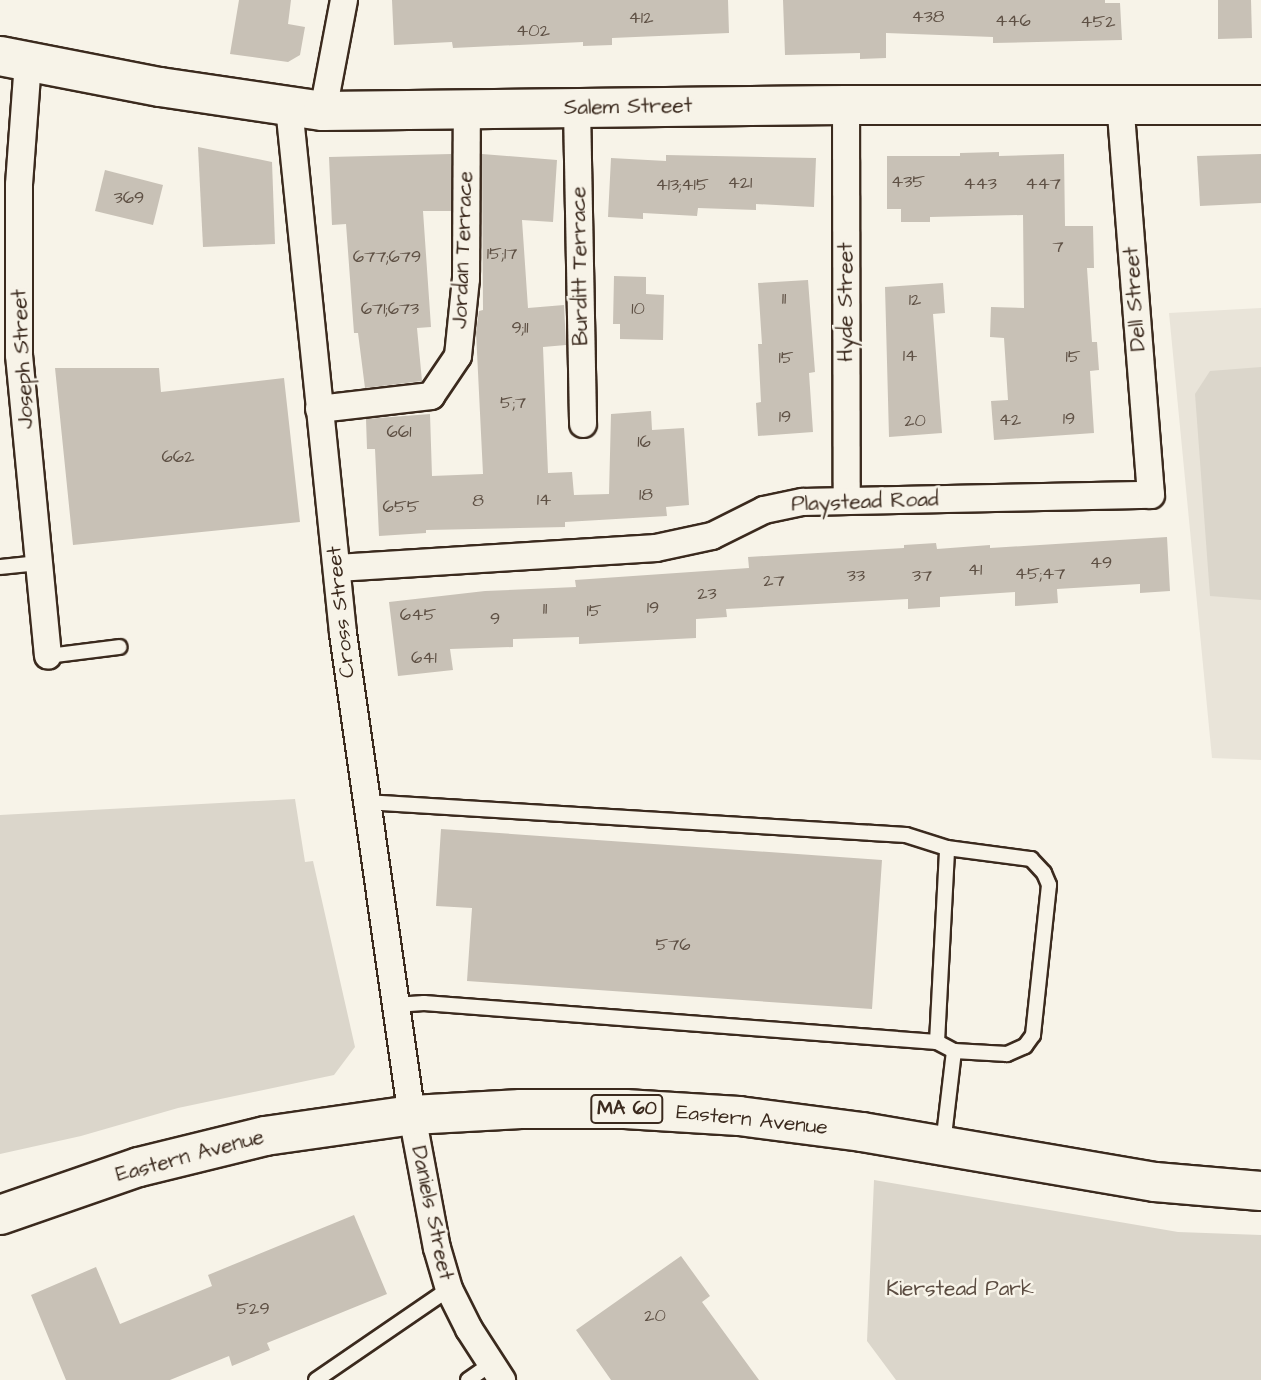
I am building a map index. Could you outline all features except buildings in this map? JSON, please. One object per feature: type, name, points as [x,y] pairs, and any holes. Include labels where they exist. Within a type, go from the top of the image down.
[{"type":"main road","name":"Salem Street","points":[[14,59],[306,109],[1120,103],[1261,105]]},
{"type":"main road","name":"Eastern Avenue","points":[[0,1215],[113,1176],[203,1149],[265,1136],[412,1115],[521,1109],[702,1112],[820,1125],[1155,1182],[1261,1191]]},
{"type":"street","name":"Cross Street","points":[[344,0],[306,109],[318,410],[365,802],[412,1115]]},
{"type":"street","name":"Joseph Street","points":[[14,59],[19,185],[19,355],[48,656]]},
{"type":"street","name":"Dell Street","points":[[1120,103],[1151,495]]},
{"type":"street","name":"Hyde Street","points":[[846,105],[847,500]]},
{"type":"street","name":"Jordan Terrace","points":[[318,410],[431,396],[458,356],[466,279],[467,108]]},
{"type":"street","name":"Burditt Terrace","points":[[577,108],[583,424]]},
{"type":"street","name":"Playstead Road","points":[[337,568],[656,548],[712,536],[764,510],[783,505],[847,500],[1151,495]]},
{"type":"street","name":"Daniels Street","points":[[412,1115],[437,1248],[449,1289],[497,1372]]},
{"type":"lane","points":[[0,567],[39,563]]},
{"type":"lane","points":[[48,656],[119,647]]},
{"type":"lane","points":[[365,802],[906,835],[947,848],[1024,857],[1041,867],[1049,885],[1033,1035],[1025,1046],[1007,1054],[954,1051],[937,1042],[424,1003],[395,1005]]},
{"type":"lane","points":[[937,1042],[947,848]]},
{"type":"lane","points":[[943,1146],[954,1051]]},
{"type":"lane","points":[[316,1380],[449,1289]]},
{"type":"lane","points":[[468,1380],[497,1372]]},
{"type":"shaded area","points":[[1261,308],[1261,760],[1212,758],[1169,313]]},
{"type":"green space","points":[[1261,367],[1261,600],[1210,596],[1195,394],[1210,371]]},
{"type":"green space","points":[[295,799],[305,862],[313,861],[355,1047],[334,1075],[178,1108],[81,1136],[0,1154],[0,815]]},
{"type":"green space","name":"Kierstead Park","points":[[874,1180],[1178,1232],[1261,1235],[1261,1380],[896,1380],[867,1341]]}]
